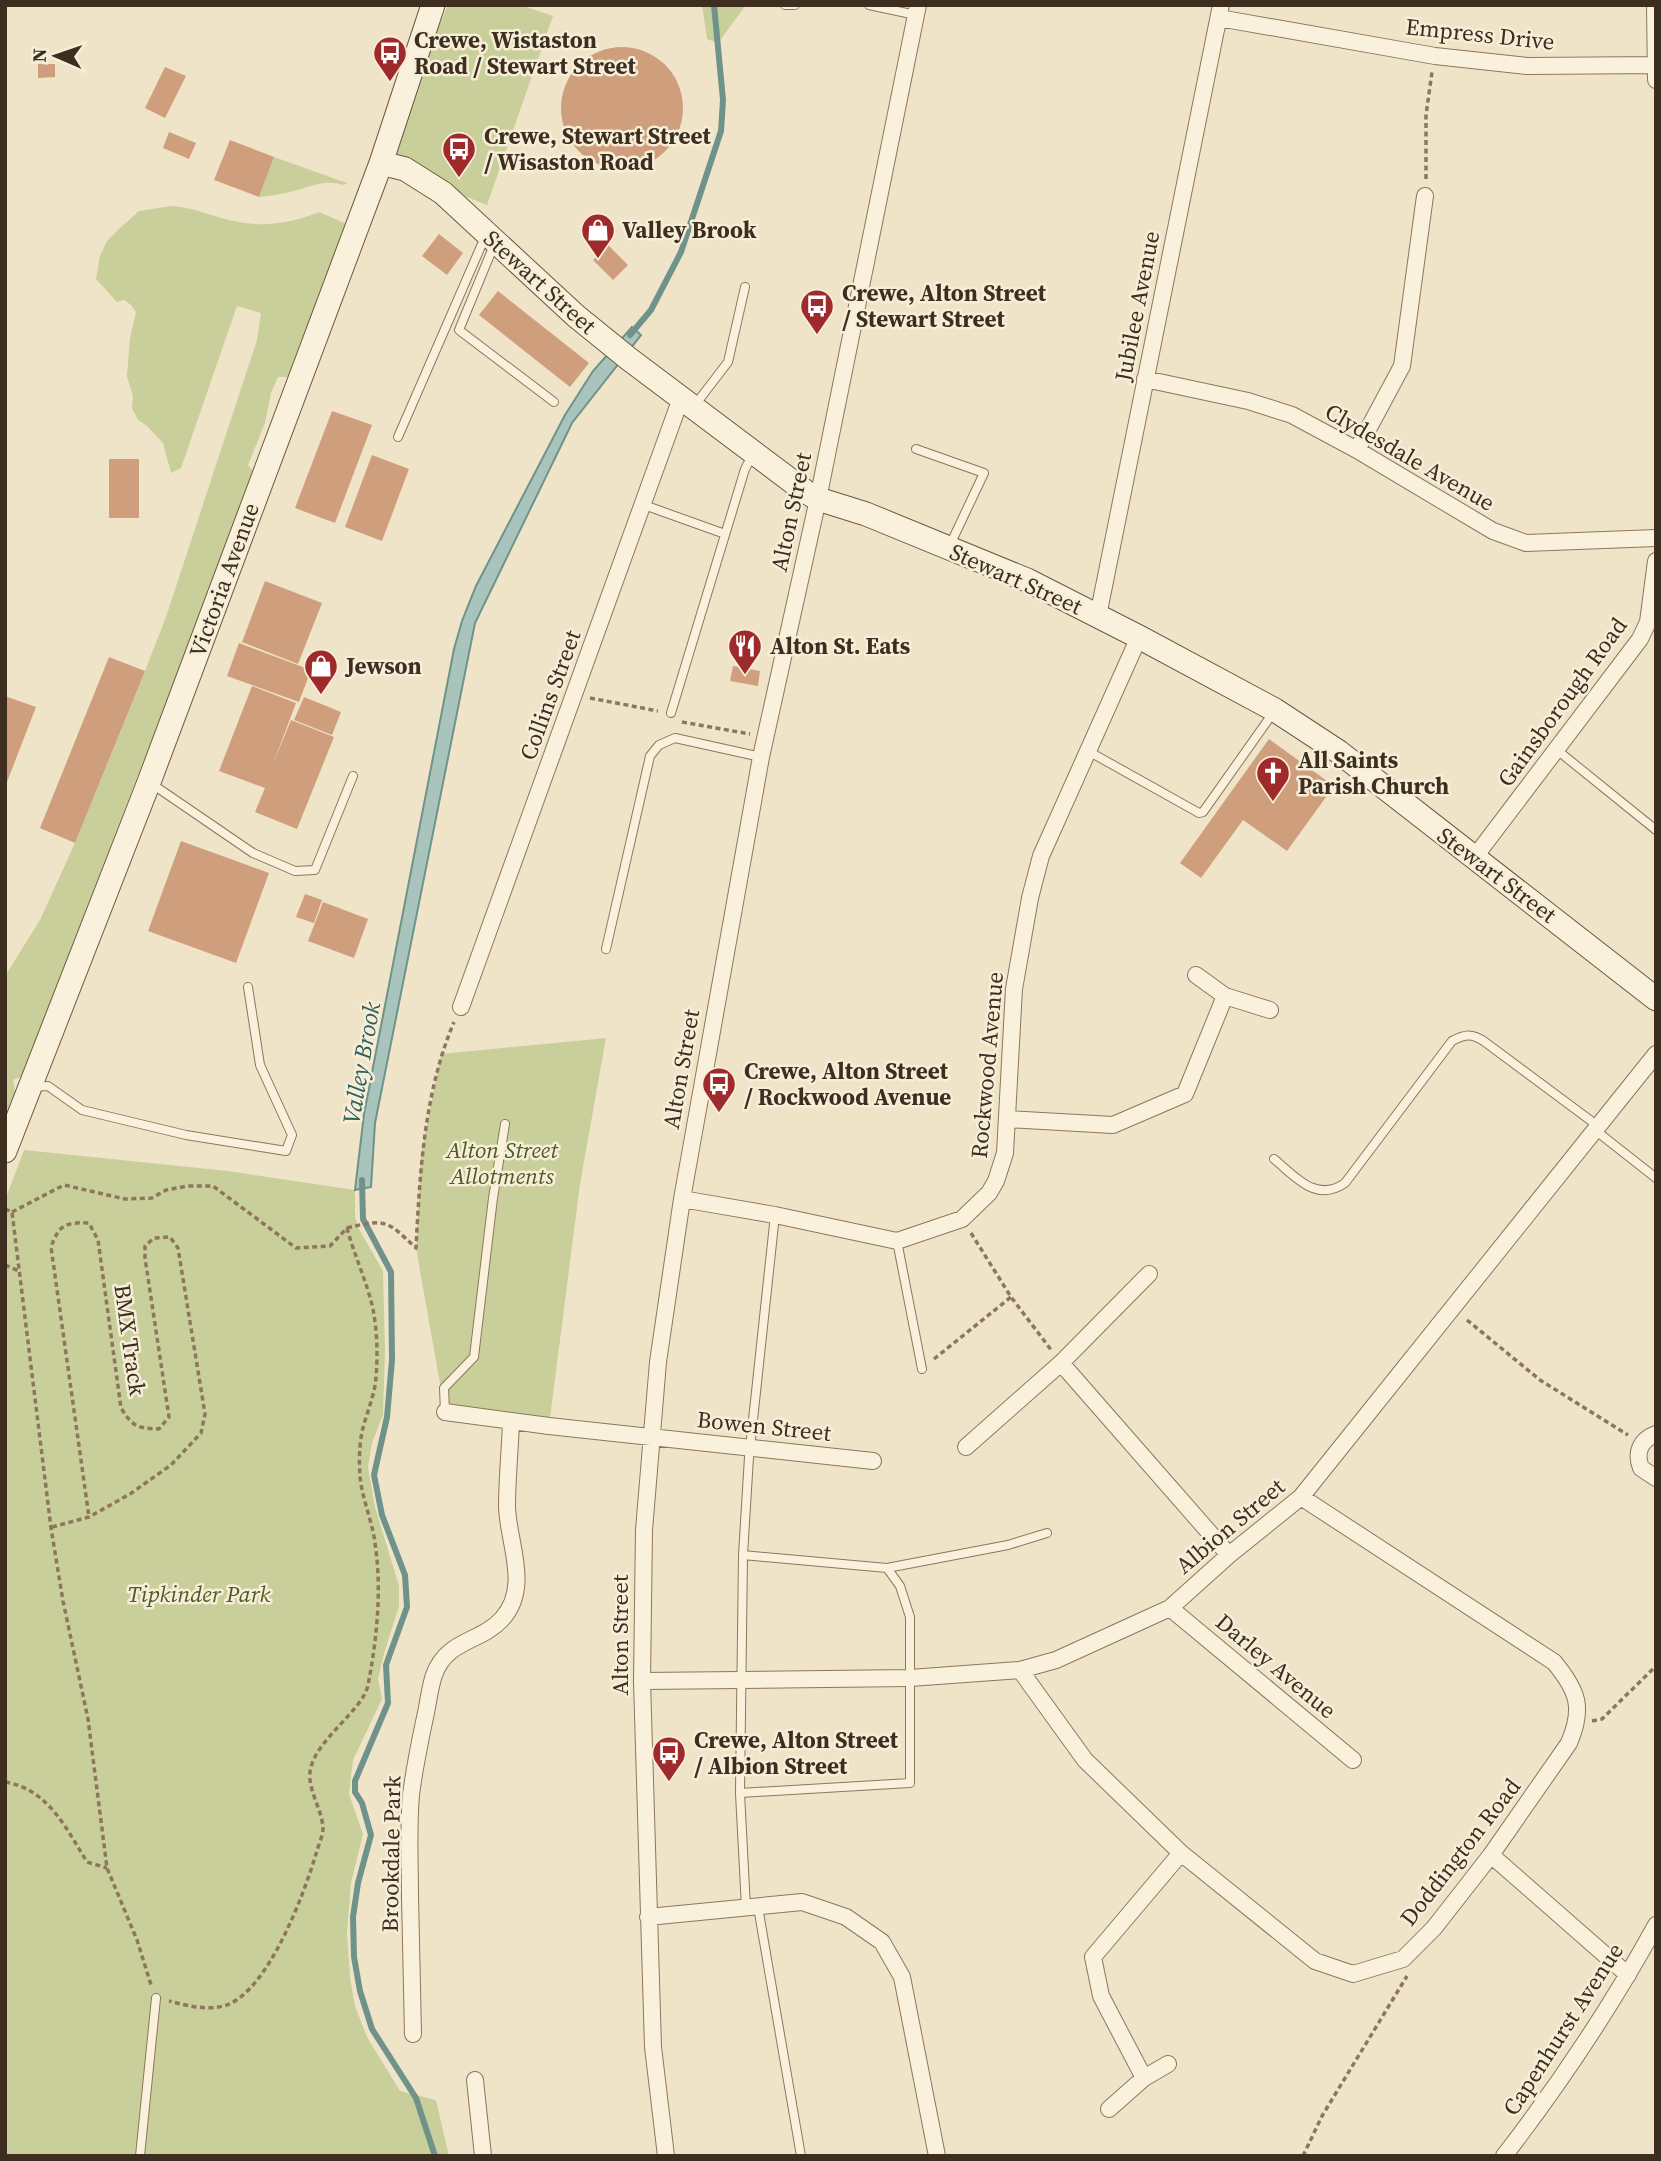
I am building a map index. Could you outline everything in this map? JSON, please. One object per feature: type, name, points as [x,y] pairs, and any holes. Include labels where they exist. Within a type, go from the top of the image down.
[{"type":"street","name":"Victoria Avenue","points":[[5,1151],[149,782],[381,163],[433,5]]},
{"type":"street","points":[[1655,5],[1656,80]]},
{"type":"street","name":"Alton Street","points":[[666,2156],[653,2047],[642,1681],[644,1530],[658,1362],[682,1199],[761,757],[818,499],[917,10]]},
{"type":"street","name":"Empress Drive","points":[[1220,12],[1435,56],[1527,66],[1656,65]]},
{"type":"street","name":"Jubilee Avenue","points":[[1098,617],[1220,12]]},
{"type":"street","name":"Stewart Street","points":[[381,163],[405,169],[443,193],[605,340],[754,454],[818,499],[866,514],[1027,580],[1139,636],[1275,710],[1339,752],[1656,999]]},
{"type":"street","points":[[1357,450],[1402,366],[1425,195]]},
{"type":"street","name":"Clydesdale Avenue","points":[[1145,379],[1269,406],[1292,415],[1357,450],[1493,531],[1516,541],[1526,543],[1656,538]]},
{"type":"street","name":"Collins Street","points":[[461,1007],[644,505],[687,403]]},
{"type":"street","name":"Gainsborough Road","points":[[1474,858],[1640,639],[1648,622],[1656,561]]},
{"type":"street","name":"Rockwood Avenue","points":[[897,1241],[962,1219],[979,1205],[996,1181],[1005,1153],[1014,989],[1030,898],[1041,856],[1139,636]]},
{"type":"street","points":[[1196,975],[1226,996],[1270,1010]]},
{"type":"street","points":[[1007,1119],[1113,1125],[1185,1094],[1226,996]]},
{"type":"street","name":"Albion Street","points":[[642,1681],[910,1678],[1020,1670],[1056,1660],[1170,1608],[1229,1555],[1301,1497],[1656,1054]]},
{"type":"street","points":[[682,1199],[775,1214],[897,1241]]},
{"type":"street","points":[[966,1447],[1061,1363],[1149,1274]]},
{"type":"street","points":[[1061,1363],[1229,1555]]},
{"type":"street","points":[[445,1412],[650,1437]]},
{"type":"street","name":"Brookdale Park","points":[[412,2034],[410,1839],[411,1795],[417,1755],[435,1674],[442,1660],[450,1650],[502,1619],[512,1604],[516,1590],[517,1574],[508,1530],[507,1505],[511,1422]]},
{"type":"street","name":"Bowen Street","points":[[650,1437],[873,1461]]},
{"type":"street","points":[[1649,1439],[1639,1449],[1638,1461],[1647,1474],[1656,1478]]},
{"type":"street","points":[[1301,1497],[1554,1662],[1571,1682],[1578,1705],[1577,1724]]},
{"type":"street","name":"Darley Avenue","points":[[1170,1608],[1353,1760]]},
{"type":"street","name":"Doddington Road","points":[[1020,1670],[1085,1760],[1181,1853],[1315,1961],[1353,1974],[1403,1959],[1433,1928],[1491,1855],[1569,1743],[1577,1724]]},
{"type":"street","points":[[1144,2078],[1101,1996],[1093,1957],[1181,1853]]},
{"type":"street","points":[[1491,1855],[1628,1975]]},
{"type":"street","points":[[648,1917],[802,1902],[846,1917],[882,1942],[902,1977],[937,2156]]},
{"type":"street","name":"Capenhurst Avenue","points":[[1504,2156],[1597,2028],[1656,1925]]},
{"type":"street","points":[[1109,2109],[1144,2078],[1168,2064]]},
{"type":"street","points":[[475,2080],[483,2156]]},
{"type":"lane","points":[[785,5],[795,5]]},
{"type":"lane","points":[[869,5],[917,10]]},
{"type":"lane","points":[[491,238],[459,330],[554,402]]},
{"type":"lane","points":[[398,437],[473,260],[491,238]]},
{"type":"lane","points":[[687,403],[728,362],[745,287]]},
{"type":"lane","points":[[916,449],[984,473],[949,548]]},
{"type":"lane","points":[[671,713],[745,469],[754,454]]},
{"type":"lane","points":[[644,505],[725,534]]},
{"type":"lane","points":[[1088,751],[1199,813],[1203,812],[1275,710]]},
{"type":"lane","points":[[606,949],[650,756],[659,745],[675,738],[761,757]]},
{"type":"lane","points":[[1557,750],[1655,827]]},
{"type":"lane","points":[[149,782],[253,853],[295,871],[315,870],[353,776]]},
{"type":"lane","points":[[32,1079],[48,1086],[82,1110],[186,1135],[286,1151],[292,1135],[260,1065],[247,987]]},
{"type":"lane","points":[[1274,1159],[1308,1187],[1330,1191],[1337,1188],[1345,1182],[1452,1041],[1464,1034],[1475,1035],[1485,1042],[1597,1128],[1656,1178]]},
{"type":"lane","points":[[445,1412],[444,1388],[474,1357],[493,1198],[505,1124]]},
{"type":"lane","points":[[775,1214],[750,1448],[743,1555],[740,1793],[752,1907],[801,2156]]},
{"type":"lane","points":[[897,1241],[922,1368]]},
{"type":"lane","points":[[743,1555],[887,1568],[1008,1545],[1046,1533]]},
{"type":"lane","points":[[740,1793],[910,1783],[910,1617],[900,1586],[887,1568]]},
{"type":"lane","points":[[140,2156],[156,1998]]},
{"type":"path","points":[[1425,195],[1426,115],[1435,56]]},
{"type":"path","points":[[575,695],[671,713],[676,721],[766,736]]},
{"type":"path","points":[[12,1212],[64,1185],[125,1199],[152,1198],[166,1190],[188,1186],[213,1186],[296,1248],[330,1246],[347,1228],[373,1222],[390,1224],[416,1248],[421,1154],[441,1054],[461,1007]]},
{"type":"path","points":[[5,1209],[12,1212]]},
{"type":"path","points":[[12,1212],[51,1528],[63,1601],[88,1719],[107,1868],[156,1998],[192,2007],[211,2008],[227,2004],[245,1994],[286,1933],[307,1886],[323,1828],[311,1784],[310,1771],[315,1756],[368,1688],[379,1597],[379,1571],[375,1539],[364,1499],[360,1456],[362,1433],[376,1380],[377,1346],[373,1308],[347,1228]]},
{"type":"path","points":[[962,1219],[1011,1297],[1061,1363]]},
{"type":"path","name":"BMX Track","points":[[71,1223],[89,1223],[98,1240],[121,1408],[131,1424],[144,1428],[159,1429],[169,1417],[145,1246],[154,1238],[170,1237],[178,1248],[205,1414],[201,1433],[172,1465],[130,1494],[89,1517],[51,1247],[57,1231],[71,1223]]},
{"type":"path","points":[[5,1265],[19,1272]]},
{"type":"path","points":[[922,1368],[1011,1297]]},
{"type":"path","points":[[1452,1308],[1540,1380],[1649,1439]]},
{"type":"path","points":[[51,1528],[89,1517]]},
{"type":"path","points":[[1577,1724],[1602,1719],[1656,1666]]},
{"type":"path","points":[[5,1782],[40,1796],[57,1813],[87,1861],[107,1868]]},
{"type":"path","points":[[1303,2156],[1322,2116],[1411,1968]]},
{"type":"green space","points":[[448,5],[520,5],[553,16],[487,205],[381,163]]},
{"type":"green space","points":[[702,5],[746,5],[718,43],[707,39]]},
{"type":"green space","points":[[274,157],[347,183],[324,183],[259,197]]},
{"type":"green space","points":[[171,206],[252,224],[286,222],[319,212],[347,224],[291,377],[278,377],[271,393],[265,423],[248,465],[255,473],[21,1077],[13,1080],[16,1098],[5,1127],[5,976],[40,920],[75,843],[145,671],[166,617],[257,340],[261,313],[237,306],[181,468],[171,473],[163,443],[138,420],[132,408],[133,397],[127,376],[130,338],[136,312],[124,300],[117,302],[96,279],[100,256],[107,241],[120,228],[139,211]]},
{"type":"green space","name":"Alton Street Allotments","points":[[606,1038],[580,1184],[549,1426],[445,1412],[416,1248],[421,1154],[441,1054]]},
{"type":"green space","name":"Tipkinder Park","points":[[24,1150],[228,1171],[355,1190],[355,1216],[359,1229],[383,1271],[383,1415],[372,1443],[368,1467],[375,1507],[399,1586],[399,1606],[378,1679],[382,1699],[353,1760],[349,1794],[363,1834],[351,1883],[347,1933],[350,1977],[355,2006],[367,2037],[400,2091],[436,2100],[449,2156],[5,2156],[5,1200]]},
{"type":"water","points":[[632,327],[641,335],[572,423],[475,623],[375,1123],[371,1187],[355,1190],[364,1114],[454,649],[462,621],[476,586],[565,415],[593,371]]},
{"type":"building","points":[[622,47],[645,52],[665,65],[678,85],[683,108],[678,131],[665,151],[645,164],[622,169],[599,164],[579,151],[566,131],[561,108],[566,85],[579,65],[599,52]]},
{"type":"building","points":[[38,64],[55,64],[55,77],[38,78]]},
{"type":"building","points":[[165,67],[186,76],[165,118],[145,108]]},
{"type":"building","points":[[169,132],[196,143],[189,159],[163,148]]},
{"type":"building","points":[[230,140],[274,157],[259,197],[214,180]]},
{"type":"building","points":[[439,234],[463,253],[447,275],[422,256]]},
{"type":"building","points":[[608,245],[628,265],[613,280],[593,260]]},
{"type":"building","points":[[498,291],[589,363],[570,387],[479,315]]},
{"type":"building","points":[[332,411],[372,425],[335,523],[295,508]]},
{"type":"building","points":[[372,455],[409,469],[382,541],[345,527]]},
{"type":"building","points":[[109,459],[139,459],[139,518],[109,518]]},
{"type":"building","points":[[265,581],[322,603],[298,664],[242,642]]},
{"type":"building","points":[[239,643],[311,670],[299,702],[227,676]]},
{"type":"building","points":[[109,657],[145,671],[75,843],[40,828]]},
{"type":"building","name":"Alton St. Eats","points":[[733,666],[760,671],[758,686],[730,681]]},
{"type":"building","points":[[252,686],[296,703],[273,764],[291,720],[334,737],[297,829],[255,812],[265,788],[219,771]]},
{"type":"building","points":[[5,696],[36,707],[5,787]]},
{"type":"building","points":[[304,697],[341,712],[332,735],[294,720]]},
{"type":"building","name":"All Saints Parish Church","points":[[1269,739],[1334,786],[1287,851],[1243,820],[1201,878],[1180,863]]},
{"type":"building","points":[[181,841],[269,873],[236,963],[148,931]]},
{"type":"building","points":[[305,894],[322,900],[314,923],[296,917]]},
{"type":"building","points":[[323,902],[368,919],[354,958],[308,941]]},
{"type":"waterway","name":"Valley Brook","points":[[630,335],[651,310],[681,252],[721,131],[723,100],[714,5]]},
{"type":"waterway","name":"Valley Brook","points":[[362,1180],[363,1219],[391,1272],[392,1360],[387,1417],[374,1475],[382,1515],[405,1575],[407,1607],[386,1665],[388,1703],[355,1781],[355,1792],[362,1803],[371,1835],[358,1883],[353,1917],[354,1957],[360,1991],[372,2029],[416,2098],[435,2156]]},
{"type":"place","name":"Crewe, Wistaston Road / Stewart Street","points":[[390,83]]},
{"type":"place","name":"Crewe, Stewart Street / Wisaston Road","points":[[459,179]]},
{"type":"place","name":"Valley Brook","points":[[598,260]]},
{"type":"place","name":"Crewe, Alton Street / Stewart Street","points":[[817,336]]},
{"type":"place","name":"Alton St. Eats","points":[[745,676]]},
{"type":"place","name":"Jewson","points":[[321,696]]},
{"type":"place","name":"All Saints Parish Church","points":[[1273,803]]},
{"type":"place","name":"Crewe, Alton Street / Rockwood Avenue","points":[[719,1114]]},
{"type":"place","name":"Crewe, Alton Street / Albion Street","points":[[669,1783]]}]
